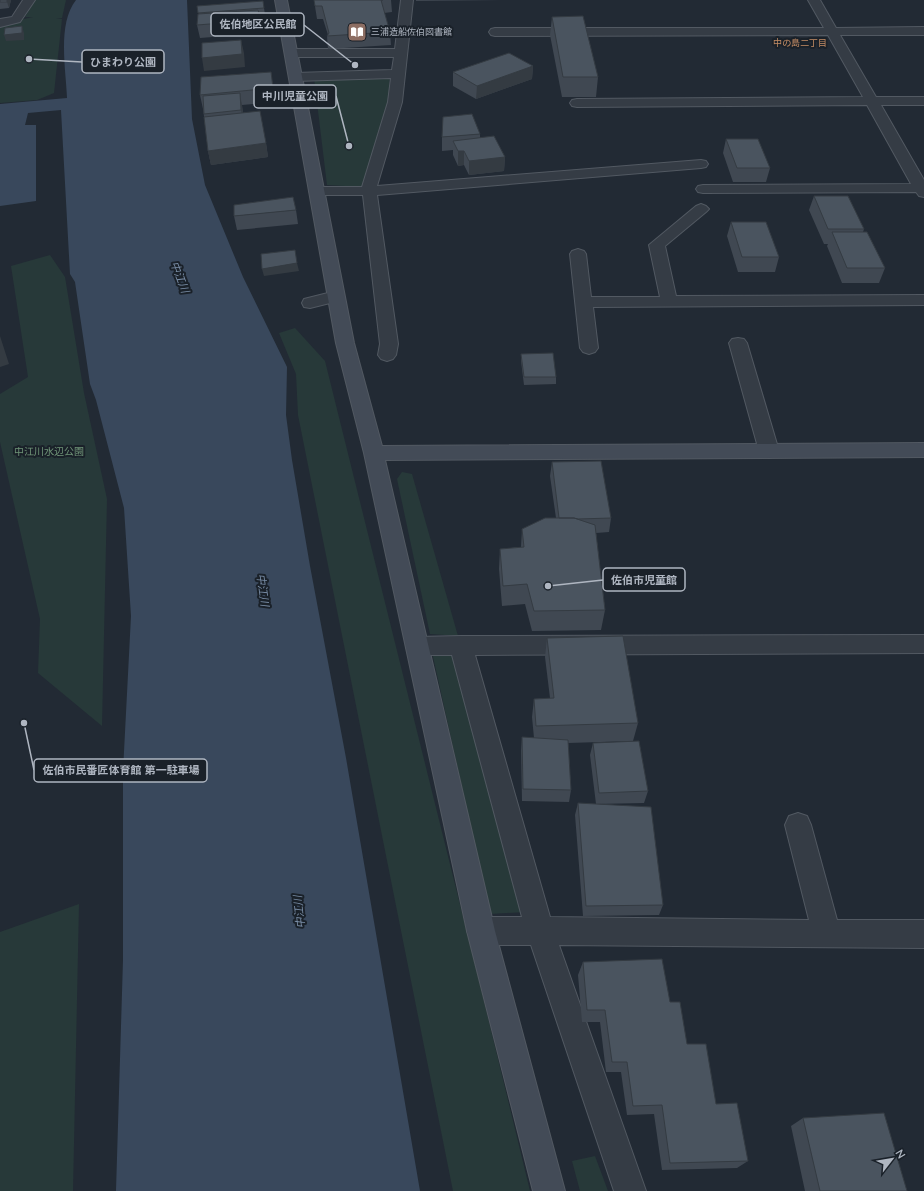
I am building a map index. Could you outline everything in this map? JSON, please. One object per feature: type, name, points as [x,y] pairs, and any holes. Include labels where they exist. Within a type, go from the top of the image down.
[{"type":"street","points":[[0,23],[16,20],[29,0]]},
{"type":"street","points":[[281,0],[345,343],[374,453],[481,931],[549,1191]]},
{"type":"street","points":[[387,355],[389,344],[371,191],[369,187],[394,102],[407,0]]},
{"type":"street","points":[[814,0],[923,190]]},
{"type":"street","points":[[495,32],[924,31]]},
{"type":"street","points":[[291,53],[401,52]]},
{"type":"street","points":[[295,77],[398,74]]},
{"type":"street","points":[[577,103],[924,101]]},
{"type":"street","points":[[316,191],[371,191],[701,164]]},
{"type":"street","points":[[702,189],[923,190]]},
{"type":"street","points":[[669,301],[657,245],[701,209]]},
{"type":"street","points":[[578,254],[589,348]]},
{"type":"street","points":[[310,303],[336,296]]},
{"type":"street","points":[[583,302],[924,300]]},
{"type":"street","points":[[738,343],[769,450]]},
{"type":"street","points":[[374,453],[924,450]]},
{"type":"street","points":[[418,646],[924,644]]},
{"type":"street","points":[[460,645],[540,930],[630,1191]]},
{"type":"street","points":[[798,825],[827,934]]},
{"type":"street","points":[[481,931],[540,930],[924,934]]},
{"type":"green space","points":[[35,0],[66,0],[62,18],[56,18],[62,19],[54,93],[37,100],[0,103],[0,24],[33,17],[25,17]]},
{"type":"green space","points":[[390,76],[388,106],[362,187],[327,185],[314,78]]},
{"type":"green space","name":"中江川水辺公園","points":[[50,255],[65,277],[84,393],[107,499],[102,726],[38,673],[40,619],[0,442],[0,394],[28,377],[11,266]]},
{"type":"green space","points":[[295,328],[325,361],[530,1191],[453,1191],[298,415],[296,374],[279,333]]},
{"type":"green space","points":[[402,472],[412,474],[458,636],[430,634],[397,479]]},
{"type":"green space","points":[[432,652],[454,653],[525,912],[490,914]]},
{"type":"green space","points":[[79,904],[73,1191],[0,1191],[0,932]]},
{"type":"green space","points":[[595,1156],[608,1191],[580,1191],[572,1161]]},
{"type":"water","name":"中江川","points":[[76,0],[187,0],[192,119],[205,185],[243,277],[287,367],[286,415],[292,460],[346,758],[420,1191],[116,1191],[123,960],[123,771],[131,616],[124,508],[96,400],[90,384],[75,282],[70,274],[61,110],[28,113],[25,125],[36,125],[36,201],[0,206],[0,104],[67,98],[64,61],[66,21]]},
{"type":"building","points":[[0,0],[7,0],[7,2],[0,2]]},
{"type":"building","name":"三浦造船佐伯図書館","points":[[314,0],[381,0],[390,32],[327,36],[329,33],[322,6],[315,6]]},
{"type":"building","points":[[263,1],[264,8],[198,13],[197,6]]},
{"type":"building","points":[[258,10],[261,20],[197,25],[198,14]]},
{"type":"building","points":[[583,16],[598,77],[563,77],[552,17]]},
{"type":"building","points":[[22,26],[22,33],[4,35],[5,28]]},
{"type":"building","points":[[241,40],[242,54],[202,58],[202,43]]},
{"type":"building","points":[[509,53],[533,66],[477,86],[453,72]]},
{"type":"building","points":[[271,72],[273,88],[200,95],[201,77]]},
{"type":"building","points":[[240,93],[241,110],[204,114],[203,96]]},
{"type":"building","points":[[260,111],[266,143],[208,151],[204,117]]},
{"type":"building","points":[[472,114],[480,134],[442,137],[443,117]]},
{"type":"building","points":[[494,136],[505,157],[469,161],[464,151],[458,151],[453,141]]},
{"type":"building","points":[[726,139],[758,139],[770,168],[737,168]]},
{"type":"building","points":[[814,196],[848,196],[864,229],[828,229]]},
{"type":"building","points":[[293,197],[296,210],[234,216],[234,205]]},
{"type":"building","points":[[731,222],[766,222],[779,257],[742,257]]},
{"type":"building","points":[[832,232],[867,232],[885,268],[847,268]]},
{"type":"building","points":[[295,250],[297,263],[262,269],[261,254]]},
{"type":"building","points":[[553,353],[556,377],[524,377],[521,354]]},
{"type":"building","points":[[601,461],[611,518],[559,518],[552,462]]},
{"type":"building","points":[[545,518],[574,518],[595,525],[605,610],[534,611],[527,584],[503,586],[500,549],[524,547],[522,529]]},
{"type":"building","points":[[623,636],[638,723],[536,726],[534,699],[554,698],[547,638]]},
{"type":"building","points":[[522,737],[568,740],[571,790],[523,789]]},
{"type":"building","points":[[639,741],[648,791],[599,793],[593,743]]},
{"type":"building","points":[[578,803],[651,807],[663,905],[586,906]]},
{"type":"building","points":[[662,959],[670,1002],[680,1002],[687,1044],[706,1044],[716,1104],[737,1103],[748,1161],[670,1163],[662,1105],[633,1106],[627,1062],[612,1062],[605,1010],[587,1010],[583,962]]},
{"type":"building","points":[[884,1113],[907,1191],[820,1191],[803,1118]]},
{"type":"place","name":"三浦造船佐伯図書館","points":[[357,32]]},
{"type":"place","name":"ひまわり公園","points":[[29,59]]},
{"type":"place","name":"佐伯地区公民館","points":[[355,65]]},
{"type":"place","name":"中川児童公園","points":[[349,146]]},
{"type":"place","name":"佐伯市児童館","points":[[548,586]]},
{"type":"place","name":"佐伯市民番匠体育館 第一駐車場","points":[[24,723]]},
{"type":"district","name":"中の島二丁目","points":[[800,43]]}]
